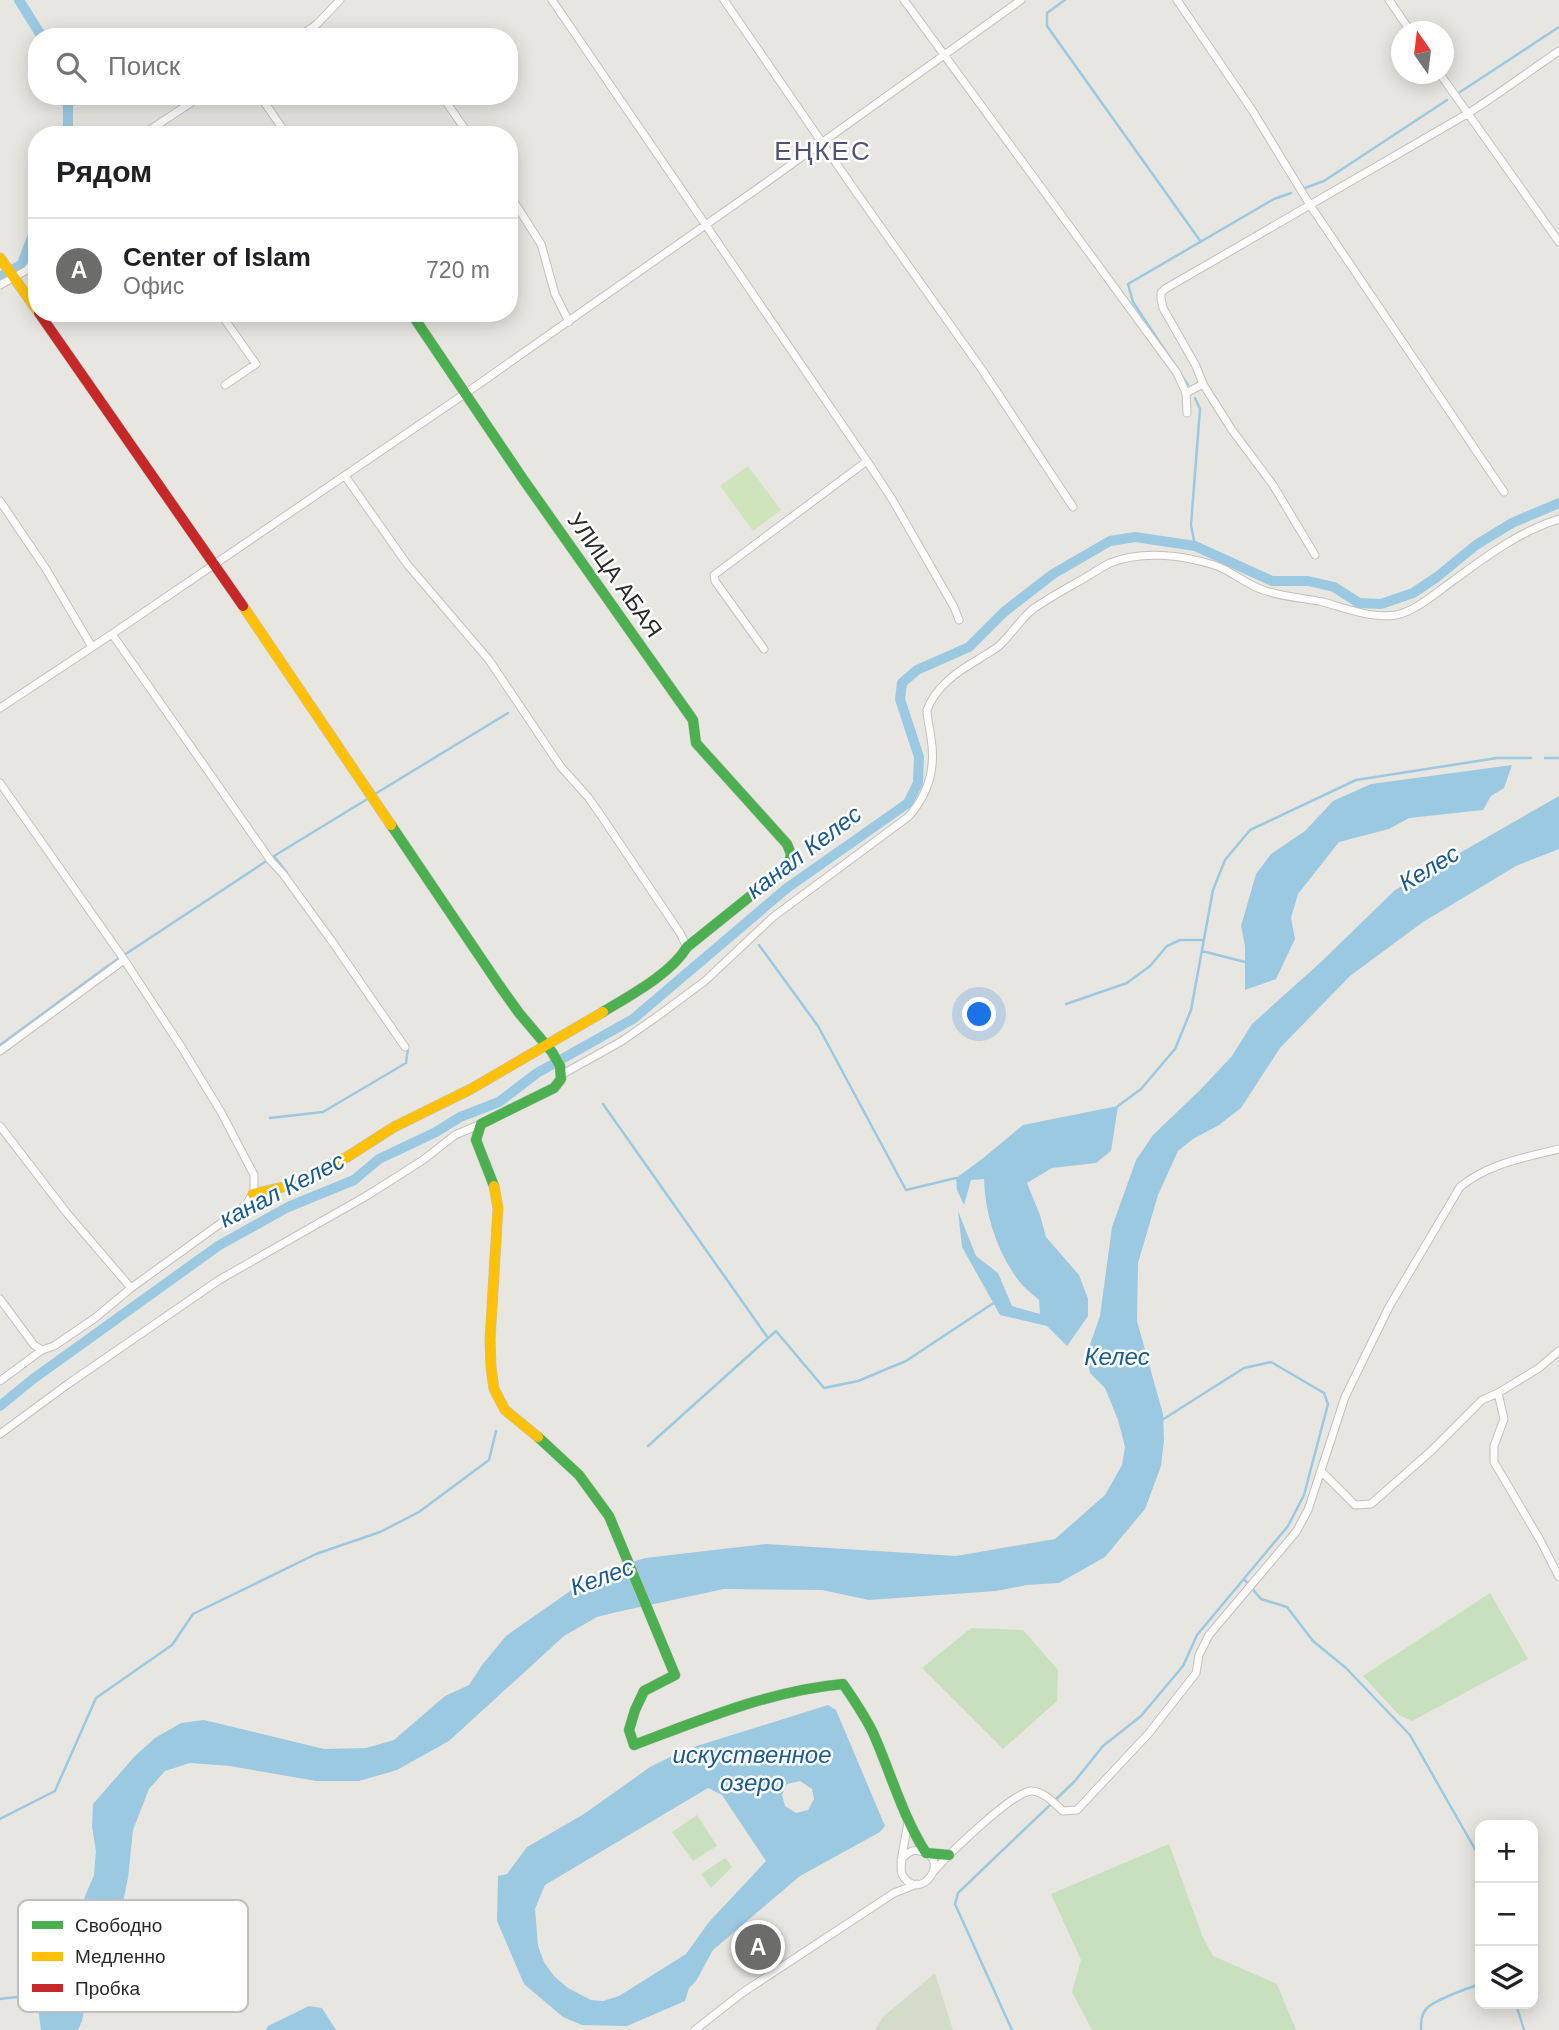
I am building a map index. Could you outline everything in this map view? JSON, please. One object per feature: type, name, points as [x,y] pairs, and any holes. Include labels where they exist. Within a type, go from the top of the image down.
[{"type":"street","points":[[311,28],[340,0]]},
{"type":"street","points":[[552,0],[867,461],[915,537],[959,620]]},
{"type":"street","points":[[724,0],[1021,425],[1073,507]]},
{"type":"street","points":[[904,0],[1177,373],[1186,393],[1187,413]]},
{"type":"street","points":[[0,708],[569,322],[1021,0]]},
{"type":"street","points":[[1177,0],[1252,110],[1310,205],[1504,492]]},
{"type":"street","points":[[1389,0],[1403,21]]},
{"type":"street","points":[[1315,555],[1273,485],[1232,430],[1203,384],[1196,366],[1167,317],[1161,293],[1467,114],[1506,90],[1559,51]]},
{"type":"street","points":[[1447,84],[1559,242]]},
{"type":"street","points":[[156,126],[187,105]]},
{"type":"street","points":[[266,105],[281,126]]},
{"type":"street","points":[[448,105],[463,126]]},
{"type":"street","points":[[518,208],[541,244],[555,294],[569,322]]},
{"type":"street","points":[[0,258],[28,297]]},
{"type":"street","points":[[0,285],[11,273],[28,269]]},
{"type":"street","points":[[0,1434],[200,1292],[368,1195],[423,1160],[455,1135],[547,1093],[559,1083],[561,1070],[549,1049],[499,985],[215,564],[46,322]]},
{"type":"street","points":[[225,385],[256,364],[226,322]]},
{"type":"street","name":"УЛИЦА АБАЯ","points":[[417,322],[687,711],[695,726],[696,743],[787,844],[790,852],[789,865],[687,947]]},
{"type":"street","points":[[1186,393],[1203,384]]},
{"type":"street","points":[[765,649],[715,581],[714,575],[867,461]]},
{"type":"street","points":[[253,1194],[292,1185],[347,1157],[394,1128],[549,1049],[554,1042],[652,982],[683,954],[687,947],[602,817],[561,767],[489,660],[407,564],[345,476]]},
{"type":"street","points":[[0,500],[46,569],[92,646]]},
{"type":"street","points":[[561,1070],[622,1041],[655,1018],[705,981],[773,917],[908,817],[920,801],[932,774],[927,710],[944,684],[960,670],[999,647],[1033,610],[1110,564],[1144,556],[1180,558],[1214,565],[1268,592],[1361,612],[1396,615],[1433,594],[1503,545],[1559,519]]},
{"type":"street","points":[[112,634],[405,1047]]},
{"type":"street","points":[[0,783],[122,956],[221,1112],[254,1175],[253,1194],[246,1205],[94,1318],[54,1346],[42,1350],[0,1381]]},
{"type":"street","points":[[0,1051],[122,956]]},
{"type":"street","points":[[481,1124],[476,1140],[492,1178],[498,1208],[491,1325],[494,1390],[506,1411],[583,1476],[594,1490],[620,1540],[675,1675],[644,1691],[629,1730],[634,1745],[780,1693],[804,1687],[843,1684],[873,1733],[908,1821],[933,1861],[933,1872]]},
{"type":"street","points":[[0,1126],[66,1212],[131,1288]]},
{"type":"street","points":[[695,2030],[742,1993],[894,1893],[927,1881],[949,1855],[1017,1796],[1032,1791],[1043,1794],[1063,1811],[1077,1810],[1149,1733],[1196,1673],[1199,1655],[1209,1635],[1296,1532],[1308,1510],[1345,1397],[1384,1318],[1461,1187],[1492,1167],[1559,1149]]},
{"type":"street","points":[[0,1299],[34,1345],[42,1350]]},
{"type":"street","points":[[1321,1471],[1355,1505],[1371,1504],[1430,1452],[1482,1400],[1539,1368],[1559,1350]]},
{"type":"street","points":[[1498,1393],[1504,1419],[1494,1446],[1494,1462],[1540,1539],[1559,1577]]},
{"type":"street","points":[[894,1893],[908,1821]]},
{"type":"street","points":[[917,1884],[903,1877],[901,1863],[909,1852],[915,1850],[949,1855]]},
{"type":"green space","points":[[748,466],[781,510],[753,531],[720,486]]},
{"type":"green space","points":[[1490,1593],[1528,1659],[1412,1721],[1399,1715],[1363,1676]]},
{"type":"green space","points":[[971,1628],[1023,1630],[1058,1670],[1057,1701],[1003,1749],[922,1668]]},
{"type":"green space","points":[[697,1815],[717,1846],[693,1861],[672,1832]]},
{"type":"green space","points":[[1169,1844],[1202,1935],[1213,1956],[1277,1984],[1296,2030],[1092,2030],[1072,1992],[1081,1960],[1051,1894]]},
{"type":"green space","points":[[725,1858],[732,1867],[711,1888],[701,1874]]},
{"type":"green space","points":[[935,1973],[953,2030],[875,2030],[883,2017]]},
{"type":"water","points":[[1512,765],[1504,788],[1491,796],[1483,810],[1409,818],[1389,829],[1339,842],[1298,894],[1291,918],[1295,939],[1276,979],[1245,990],[1245,946],[1241,926],[1256,874],[1271,854],[1305,831],[1333,801],[1371,784]]},
{"type":"water","name":"Келес","points":[[1559,796],[1559,849],[1516,866],[1423,922],[1350,976],[1280,1048],[1241,1108],[1178,1151],[1158,1195],[1138,1263],[1137,1321],[1163,1414],[1161,1466],[1145,1509],[1105,1557],[1059,1583],[996,1591],[869,1600],[822,1590],[724,1589],[597,1617],[564,1636],[449,1741],[397,1770],[359,1781],[316,1781],[230,1766],[190,1763],[165,1771],[149,1789],[133,1830],[124,1900],[83,1900],[94,1875],[96,1851],[92,1827],[93,1804],[135,1756],[155,1738],[181,1723],[204,1720],[324,1749],[366,1748],[394,1740],[445,1696],[469,1685],[506,1636],[583,1582],[602,1572],[645,1558],[766,1544],[956,1556],[1055,1539],[1105,1495],[1122,1465],[1125,1447],[1118,1420],[1105,1388],[1090,1373],[1086,1356],[1100,1316],[1112,1227],[1136,1160],[1153,1135],[1232,1056],[1252,1024],[1395,890]]},
{"type":"water","points":[[1118,1106],[1111,1151],[1096,1163],[1052,1168],[1027,1183],[1046,1237],[1079,1275],[1088,1299],[1088,1316],[1067,1346],[1047,1326],[1000,1315],[962,1247],[958,1211],[976,1256],[998,1273],[1012,1306],[1040,1314],[1039,1300],[1018,1280],[997,1243],[989,1218],[984,1179],[971,1180],[964,1205],[957,1190],[956,1178],[1023,1125]]},
{"type":"water","name":"искуственное озеро","points":[[828,1705],[836,1710],[885,1826],[880,1832],[800,1876],[713,1950],[696,1981],[689,1988],[685,2001],[627,2026],[582,2025],[563,2017],[524,1984],[497,1921],[498,1876],[507,1874],[527,1847],[584,1814],[650,1767],[684,1750]],"holes":[[[800,1781],[812,1789],[814,1799],[808,1810],[796,1813],[785,1806],[782,1795],[787,1784]],[[708,1788],[722,1795],[766,1861],[709,1922],[686,1954],[619,1996],[603,2001],[591,2000],[568,1988],[554,1976],[544,1962],[538,1946],[535,1909],[545,1885]]]},
{"type":"water","points":[[309,2006],[322,2008],[336,2030],[266,2030],[268,2026]]},
{"type":"water","name":"Келес","points":[[39,2012],[84,2012],[78,2030],[41,2030]]},
{"type":"waterway","points":[[19,0],[36,28]]},
{"type":"waterway","points":[[1065,0],[1047,13],[1047,26],[1201,242]]},
{"type":"waterway","points":[[1460,92],[1559,27]]},
{"type":"waterway","points":[[1305,188],[1324,181],[1447,100]]},
{"type":"waterway","points":[[68,105],[68,126]]},
{"type":"waterway","points":[[1188,385],[1133,302],[1128,284],[1274,199],[1291,193]]},
{"type":"waterway","points":[[0,277],[22,264],[28,248]]},
{"type":"waterway","points":[[1195,398],[1200,409],[1191,525],[1195,546]]},
{"type":"waterway","name":"канал Келес","points":[[0,1406],[33,1379],[218,1246],[288,1207],[354,1180],[379,1159],[436,1132],[460,1117],[499,1102],[537,1073],[633,1019],[787,888],[908,803],[918,783],[919,757],[900,699],[902,683],[917,670],[969,647],[1004,612],[1053,574],[1110,541],[1135,537],[1195,546],[1272,581],[1308,581],[1334,587],[1359,603],[1381,604],[1413,593],[1476,545],[1512,523],[1559,503]]},
{"type":"waterway","points":[[375,794],[508,713]]},
{"type":"waterway","points":[[1118,1106],[1141,1089],[1175,1049],[1191,1010],[1213,890],[1225,860],[1250,830],[1356,780],[1497,758],[1531,758]]},
{"type":"waterway","points":[[1545,758],[1559,758]]},
{"type":"waterway","points":[[0,1045],[109,965],[274,856],[369,798]]},
{"type":"waterway","points":[[274,856],[287,873]]},
{"type":"waterway","points":[[1066,1004],[1127,983],[1150,966],[1167,946],[1180,940],[1204,940]]},
{"type":"waterway","points":[[759,945],[818,1026],[906,1190],[956,1178]]},
{"type":"waterway","points":[[1202,951],[1245,962]]},
{"type":"waterway","points":[[270,1118],[323,1112],[406,1063],[408,1048]]},
{"type":"waterway","points":[[603,1104],[768,1338]]},
{"type":"waterway","points":[[648,1446],[776,1331],[824,1388],[858,1381],[906,1361],[995,1302]]},
{"type":"waterway","points":[[1012,2030],[955,1904],[958,1893],[1074,1782],[1103,1746],[1141,1716],[1183,1666],[1197,1635],[1288,1526],[1304,1495],[1328,1404],[1324,1393],[1271,1362],[1244,1368],[1162,1420]]},
{"type":"waterway","points":[[0,1819],[55,1791],[96,1698],[172,1645],[193,1614],[316,1554],[380,1532],[419,1512],[489,1460],[496,1431]]},
{"type":"waterway","points":[[1244,1579],[1261,1599],[1287,1607],[1313,1641],[1346,1668],[1410,1735],[1475,1849]]},
{"type":"waterway","points":[[1421,2030],[1422,2015],[1427,2008],[1475,1986]]},
{"type":"waterway","points":[[0,1999],[18,1997]]},
{"type":"waterway","points":[[1518,2009],[1524,2030]]},
{"type":"traffic: fast","points":[[417,322],[523,479],[693,720],[696,743],[787,844],[791,854],[789,865],[687,947],[671,966],[637,992],[603,1012]]},
{"type":"traffic: fast","points":[[391,825],[499,985],[560,1066],[561,1079],[554,1088],[481,1124],[476,1140],[494,1186]]},
{"type":"traffic: fast","points":[[538,1437],[579,1475],[609,1516],[675,1675],[644,1691],[629,1730],[634,1745],[763,1700],[843,1684],[871,1728],[904,1810],[926,1853],[949,1855]]},
{"type":"traffic: slow","points":[[0,258],[28,297]]},
{"type":"traffic: slow","points":[[243,606],[391,825]]},
{"type":"traffic: slow","points":[[253,1194],[292,1185],[347,1157],[394,1127],[471,1089],[603,1012]]},
{"type":"traffic: slow","points":[[494,1186],[498,1208],[490,1340],[494,1389],[505,1410],[538,1437]]},
{"type":"traffic: jam","points":[[45,322],[243,606]]},
{"type":"place","name":"Center of Islam","points":[[758,1947]]},
{"type":"district","name":"ЕҢКЕС","points":[[823,151]]}]
